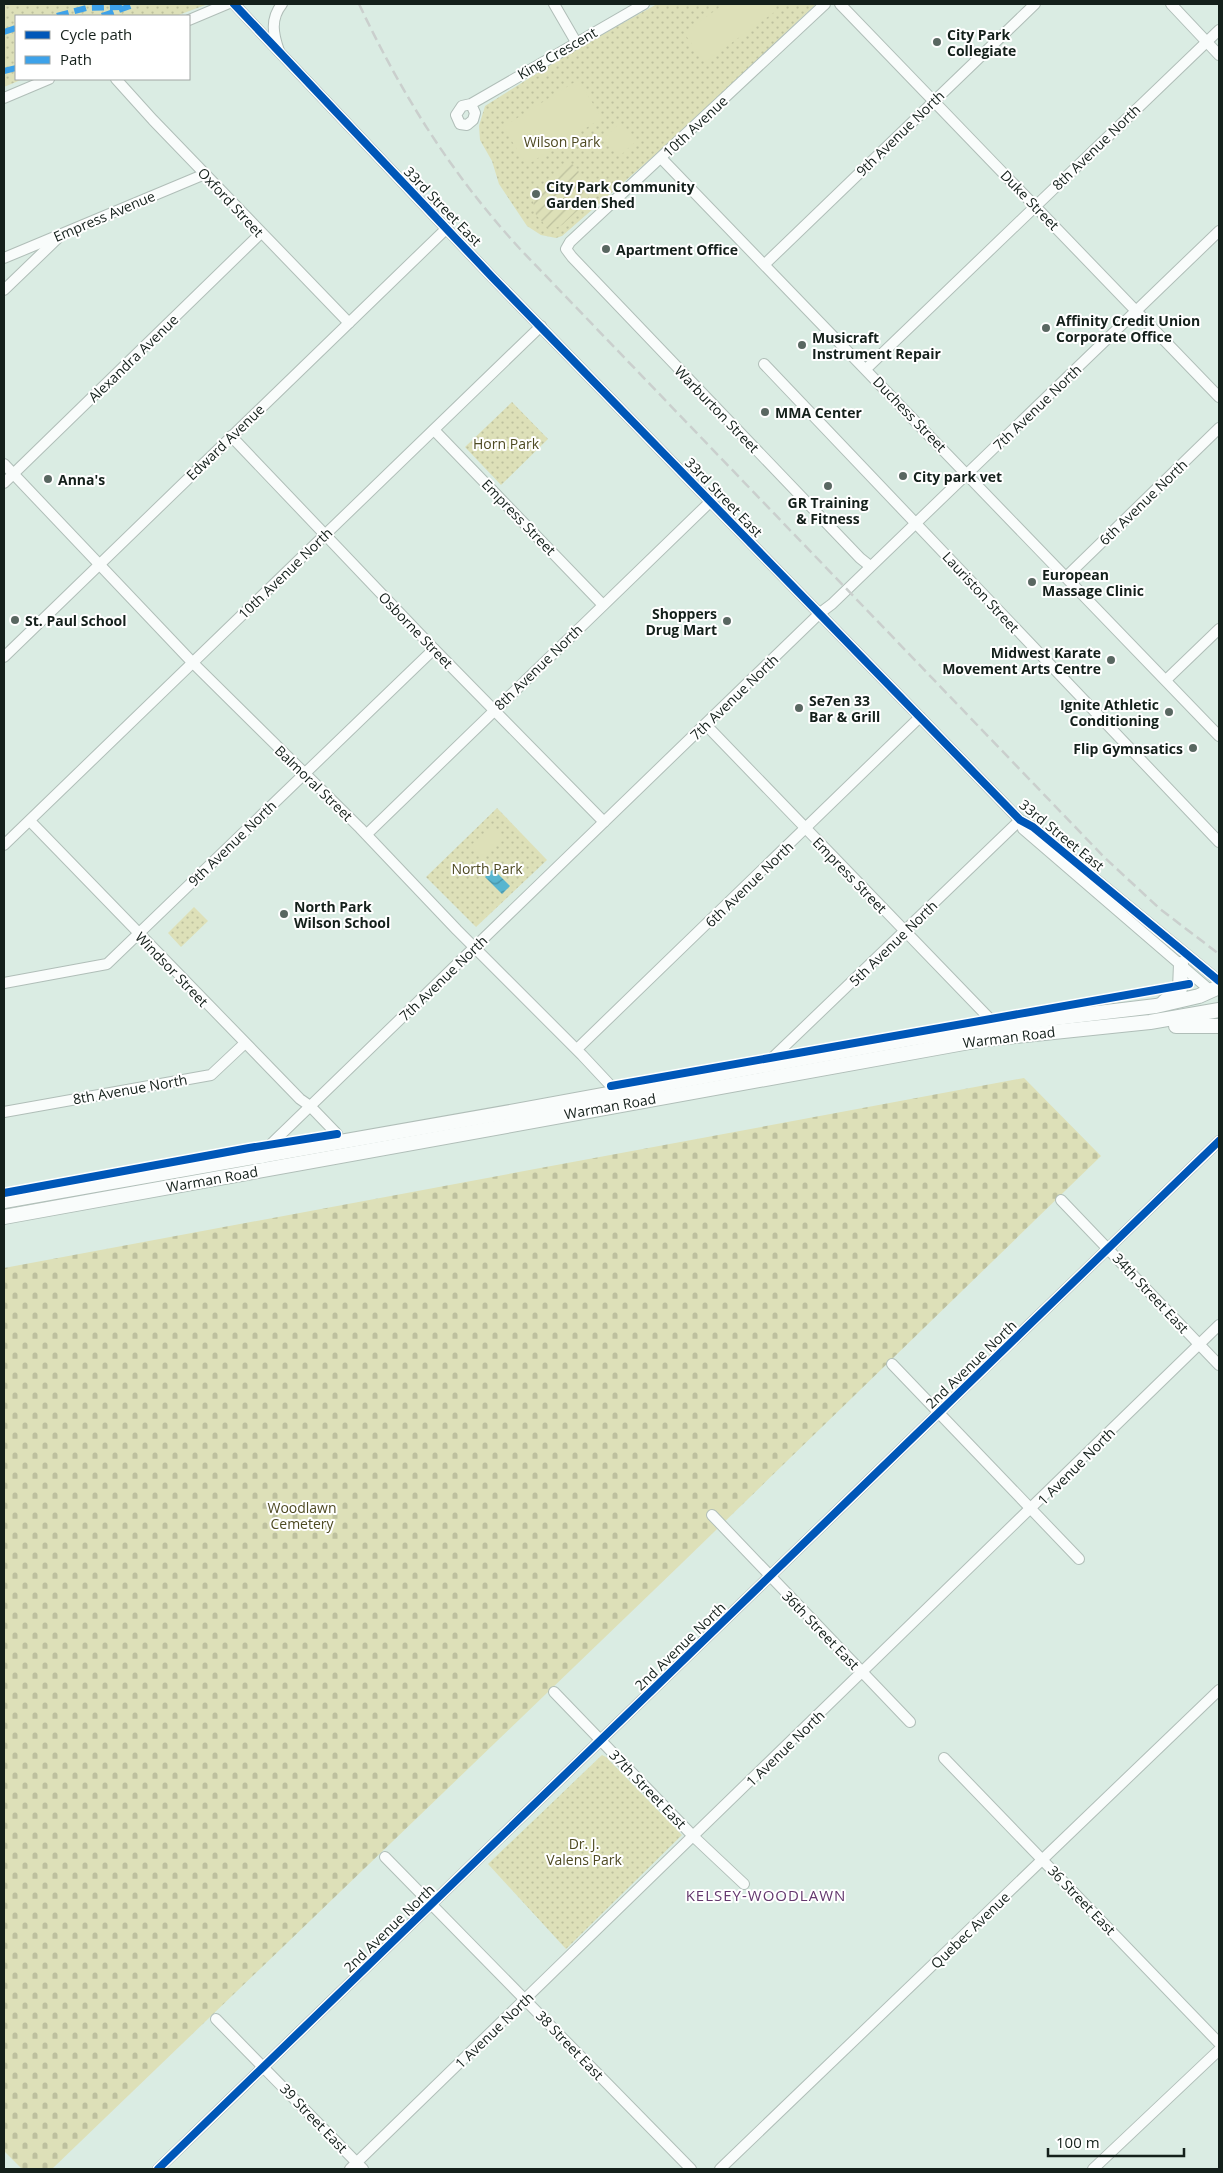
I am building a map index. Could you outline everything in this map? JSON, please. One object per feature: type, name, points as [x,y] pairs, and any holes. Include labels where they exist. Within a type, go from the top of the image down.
[{"type":"main road","points":[[1156,1006],[1180,989],[1182,964]]},
{"type":"main road","name":"Warman Road","points":[[4,1217],[260,1170],[616,1099],[765,1066],[989,1026],[1156,1006],[1217,990]]},
{"type":"main road","name":"Warman Road","points":[[4,1201],[262,1154],[986,1039],[1135,1023],[1219,1010]]},
{"type":"main road","points":[[1135,1023],[1174,1026],[1219,1026]]},
{"type":"street","points":[[190,20],[226,4]]},
{"type":"street","name":"33rd Street East","points":[[234,4],[280,55],[541,326],[1020,820],[1033,827],[1217,990]]},
{"type":"street","points":[[280,55],[275,38],[273,20],[282,4]]},
{"type":"street","points":[[554,4],[576,42]]},
{"type":"street","name":"King Crescent","points":[[471,104],[644,4]]},
{"type":"street","name":"10th Avenue","points":[[566,249],[570,242],[825,4]]},
{"type":"street","name":"Duke Street","points":[[840,4],[1219,397]]},
{"type":"street","name":"9th Avenue North","points":[[765,264],[1036,4]]},
{"type":"street","points":[[1171,4],[1219,55]]},
{"type":"street","name":"8th Avenue North","points":[[866,369],[1219,30]]},
{"type":"street","points":[[4,98],[47,80]]},
{"type":"street","name":"Oxford Street","points":[[117,80],[349,323]]},
{"type":"street","name":"Duchess Street","points":[[662,158],[968,473],[1219,736]]},
{"type":"street","name":"Empress Avenue","points":[[4,258],[205,174]]},
{"type":"street","name":"Edward Avenue","points":[[4,657],[447,228]]},
{"type":"street","name":"7th Avenue North","points":[[262,1154],[820,613],[832,604],[1219,231]]},
{"type":"street","points":[[4,290],[63,233]]},
{"type":"street","name":"Alexandra Avenue","points":[[4,483],[261,233]]},
{"type":"street","name":"Warburton Street","points":[[566,249],[591,278],[853,551],[870,566]]},
{"type":"street","name":"10th Avenue North","points":[[30,821],[541,326]]},
{"type":"street","name":"Lauriston Street","points":[[764,364],[1219,842]]},
{"type":"street","name":"6th Avenue North","points":[[1067,576],[1219,428]]},
{"type":"street","name":"Empress Street","points":[[434,430],[603,605]]},
{"type":"street","name":"Osborne Street","points":[[231,436],[434,649],[604,822]]},
{"type":"street","name":"Balmoral Street","points":[[4,464],[192,662],[305,772],[577,1049],[616,1099]]},
{"type":"street","name":"8th Avenue North","points":[[366,834],[711,501]]},
{"type":"street","points":[[1166,680],[1219,629]]},
{"type":"street","name":"9th Avenue North","points":[[4,983],[106,964],[434,649]]},
{"type":"street","name":"6th Avenue North","points":[[577,1049],[920,717]]},
{"type":"street","name":"Empress Street","points":[[706,725],[989,1018],[989,1026]]},
{"type":"street","name":"33rd Street East","points":[[1020,820],[1023,829],[1182,964],[1217,990]]},
{"type":"street","name":"5th Avenue North","points":[[765,1066],[1020,820]]},
{"type":"street","points":[[4,846],[30,821]]},
{"type":"street","name":"Windsor Street","points":[[30,821],[244,1044],[337,1134],[337,1142]]},
{"type":"street","name":"8th Avenue North","points":[[4,1112],[211,1075],[244,1044]]},
{"type":"street","name":"2nd Avenue North","points":[[158,2169],[1219,1141]]},
{"type":"street","points":[[260,1170],[262,1154]]},
{"type":"street","name":"34th Street East","points":[[1061,1200],[1219,1365]]},
{"type":"street","name":"1 Avenue North","points":[[356,2167],[525,2000],[1032,1509],[1219,1325]]},
{"type":"street","points":[[892,1364],[1079,1559]]},
{"type":"street","name":"36th Street East","points":[[712,1515],[910,1722]]},
{"type":"street","name":"Quebec Avenue","points":[[720,2169],[1219,1690]]},
{"type":"street","name":"37th Street East","points":[[554,1692],[694,1836],[744,1884]]},
{"type":"street","name":"36 Street East","points":[[944,1758],[1219,2043]]},
{"type":"street","name":"38 Street East","points":[[385,1857],[690,2169]]},
{"type":"street","name":"39 Street East","points":[[216,2019],[264,2067],[356,2167]]},
{"type":"street","points":[[1094,2169],[1219,2050]]},
{"type":"green space","points":[[4,4],[208,4],[179,15],[15,15],[15,80],[21,80],[4,87]]},
{"type":"green space","name":"Wilson Park","points":[[657,4],[816,4],[672,140],[562,236],[556,238],[541,235],[527,226],[499,184],[492,161],[480,140],[479,126],[485,106],[566,55]]},
{"type":"green space","points":[[724,4],[771,4],[776,11],[705,62],[684,33]]},
{"type":"green space","points":[[578,80],[602,118],[527,165],[503,127]]},
{"type":"green space","points":[[618,125],[635,142],[621,155],[604,138]]},
{"type":"green space","points":[[565,162],[576,167],[590,199],[562,225],[550,230],[536,215],[532,197]]},
{"type":"green space","name":"Horn Park","points":[[512,402],[548,439],[501,485],[465,447]]},
{"type":"green space","name":"North Park","points":[[497,808],[547,860],[476,927],[426,877]]},
{"type":"green space","points":[[492,826],[504,839],[482,859],[470,846]]},
{"type":"green space","points":[[194,907],[208,921],[181,947],[168,933]]},
{"type":"green space","name":"Woodlawn Cemetery","points":[[1024,1078],[1101,1156],[680,1565],[52,2169],[22,2169],[4,2151],[4,1268]]},
{"type":"green space","name":"Dr. J. Valens Park","points":[[602,1755],[682,1835],[566,1949],[488,1864]]},
{"type":"water","points":[[493,869],[510,886],[502,894],[485,877]]},
{"type":"railway","points":[[359,4],[375,38],[430,133],[473,193],[521,250],[1104,857],[1160,909],[1219,954]]},
{"type":"marked path","points":[[105,15],[136,4]]},
{"type":"marked path","points":[[61,15],[86,8],[124,7]]},
{"type":"marked path","points":[[4,32],[15,28]]},
{"type":"marked path","points":[[4,71],[15,68]]},
{"type":"cycle path","points":[[234,4],[493,278],[1020,820],[1033,827],[1219,981]]},
{"type":"cycle path","points":[[611,1086],[1189,984]]},
{"type":"cycle path","points":[[4,1193],[249,1148],[337,1134]]},
{"type":"cycle path","points":[[158,2169],[1219,1141]]},
{"type":"place","name":"City Park Collegiate","points":[[937,42]]},
{"type":"place","name":"City Park Community Garden Shed","points":[[536,194]]},
{"type":"place","name":"Apartment Office","points":[[606,249]]},
{"type":"place","name":"Affinity Credit Union Corporate Office","points":[[1046,328]]},
{"type":"place","name":"Musicraft Instrument Repair","points":[[802,345]]},
{"type":"place","name":"MMA Center","points":[[765,412]]},
{"type":"place","name":"City park vet","points":[[903,476]]},
{"type":"place","name":"Anna's","points":[[48,479]]},
{"type":"place","name":"GR Training & Fitness","points":[[828,486]]},
{"type":"place","name":"European Massage Clinic","points":[[1032,582]]},
{"type":"place","name":"St. Paul School","points":[[15,620]]},
{"type":"place","name":"Shoppers Drug Mart","points":[[727,621]]},
{"type":"place","name":"Midwest Karate Movement Arts Centre","points":[[1111,660]]},
{"type":"place","name":"Se7en 33 Bar & Grill","points":[[799,708]]},
{"type":"place","name":"Ignite Athletic Conditioning","points":[[1169,712]]},
{"type":"place","name":"Flip Gymnsatics","points":[[1193,748]]},
{"type":"place","name":"North Park Wilson School","points":[[284,914]]},
{"type":"district","name":"KELSEY-WOODLAWN","points":[[766,1895]]}]
